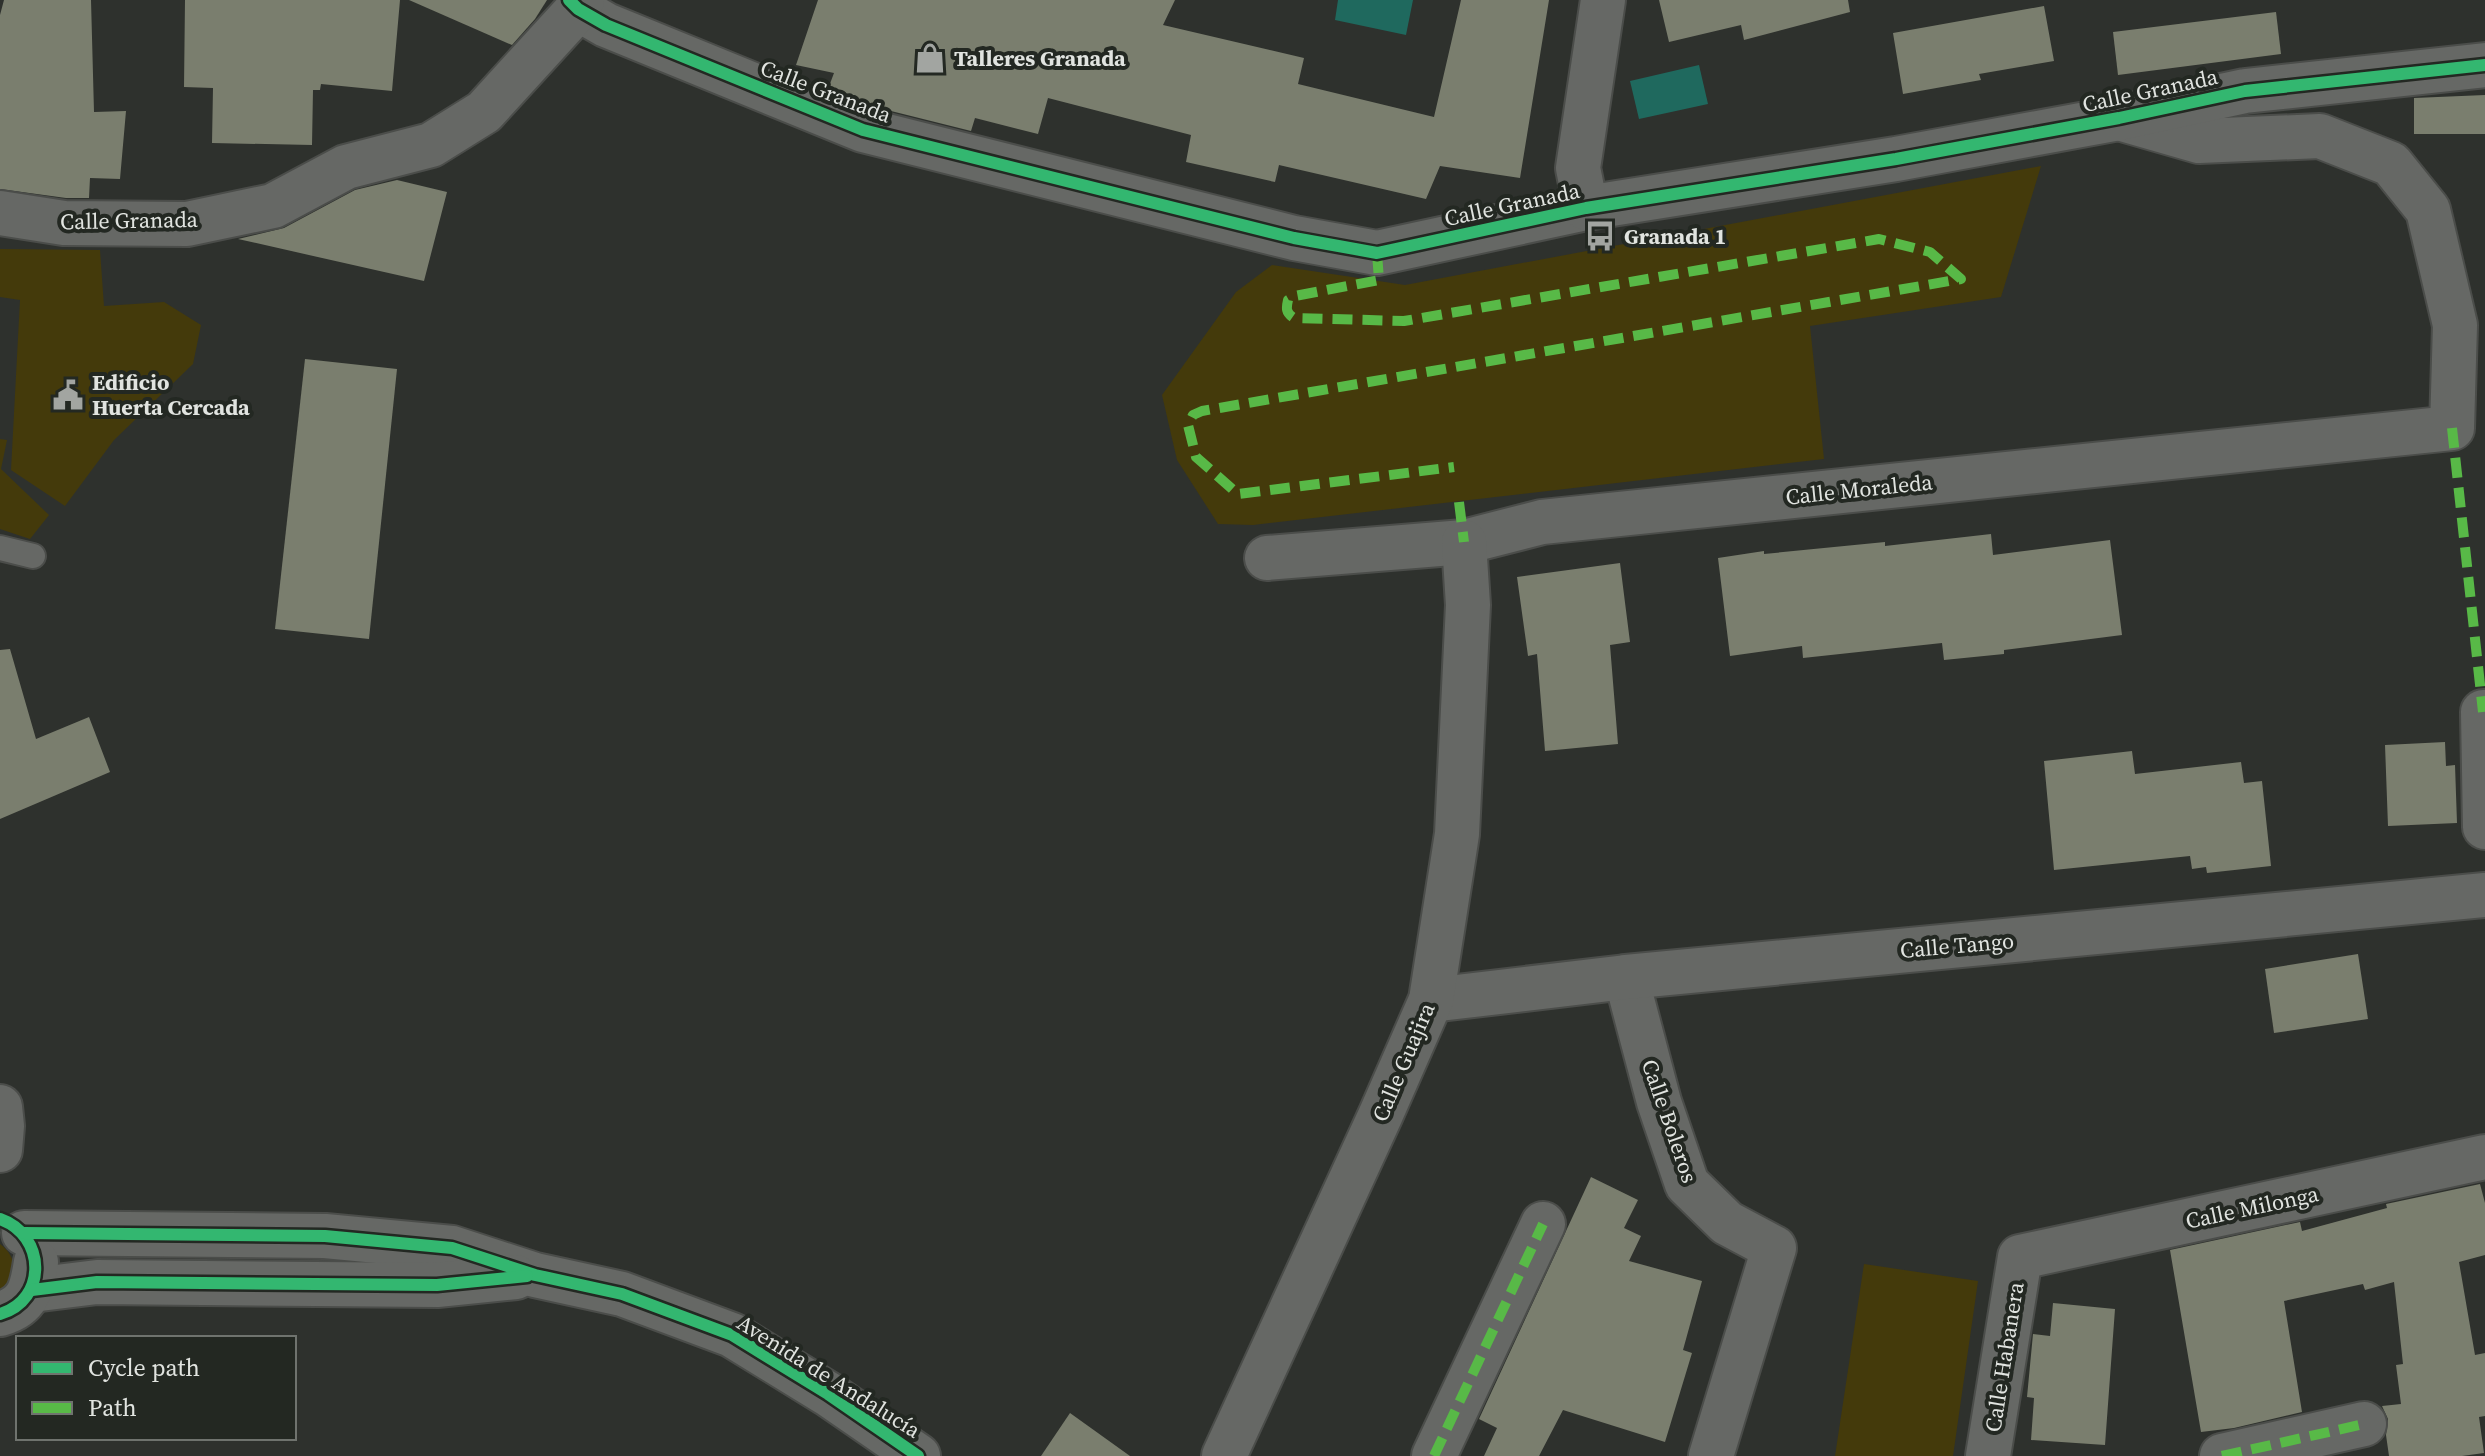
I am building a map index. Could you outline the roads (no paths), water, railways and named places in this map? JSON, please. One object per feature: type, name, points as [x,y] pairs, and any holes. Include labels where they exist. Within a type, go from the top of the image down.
[{"type":"street","points":[[1586,208],[1578,168],[1603,0]]},
{"type":"street","name":"Calle Granada","points":[[0,213],[64,223],[187,224],[273,206],[346,167],[431,145],[484,112],[576,3],[606,25],[863,130],[1294,238],[1377,253],[1586,208],[1896,159],[2119,118],[2245,91],[2485,65]]},
{"type":"street","name":"Calle Moraleda","points":[[1267,558],[1464,542],[1542,522],[2452,428],[2455,325],[2428,210],[2391,164],[2320,136],[2199,141],[2119,118]]},
{"type":"street","name":"Calle Guajira","points":[[1224,1456],[1431,1000],[1457,834],[1468,605],[1464,542]]},
{"type":"street","points":[[2485,712],[2485,827]]},
{"type":"street","name":"Calle Tango","points":[[1431,1000],[1626,977],[2485,895]]},
{"type":"street","name":"Calle Boleros","points":[[1626,977],[1659,1102],[1687,1184],[1727,1223],[1774,1248],[1711,1456]]},
{"type":"street","points":[[0,1107],[0,1150]]},
{"type":"street","name":"Calle Milonga","points":[[2020,1257],[2485,1157]]},
{"type":"street","points":[[1434,1456],[1543,1224]]},
{"type":"street","points":[[12,1226],[325,1236],[452,1248],[535,1275]]},
{"type":"street","points":[[12,1226],[36,1260],[16,1302]]},
{"type":"street","name":"Calle Habanera","points":[[1988,1456],[2020,1257]]},
{"type":"street","points":[[16,1302],[97,1282],[437,1285],[535,1275]]},
{"type":"street","name":"Avenida de Andalucía","points":[[535,1275],[622,1294],[732,1335],[828,1394],[918,1456]]},
{"type":"street","points":[[2222,1456],[2364,1424]]},
{"type":"lane","points":[[0,548],[33,556]]},
{"type":"water","points":[[1338,0],[1413,0],[1406,35],[1335,20]]},
{"type":"water","points":[[1699,65],[1708,104],[1639,119],[1630,81]]},
{"type":"place","name":"Talleres Granada","points":[[930,58]]},
{"type":"place","name":"Granada 1","points":[[1600,236]]},
{"type":"place","name":"Edificio Huerta Cercada","points":[[68,395]]}]
